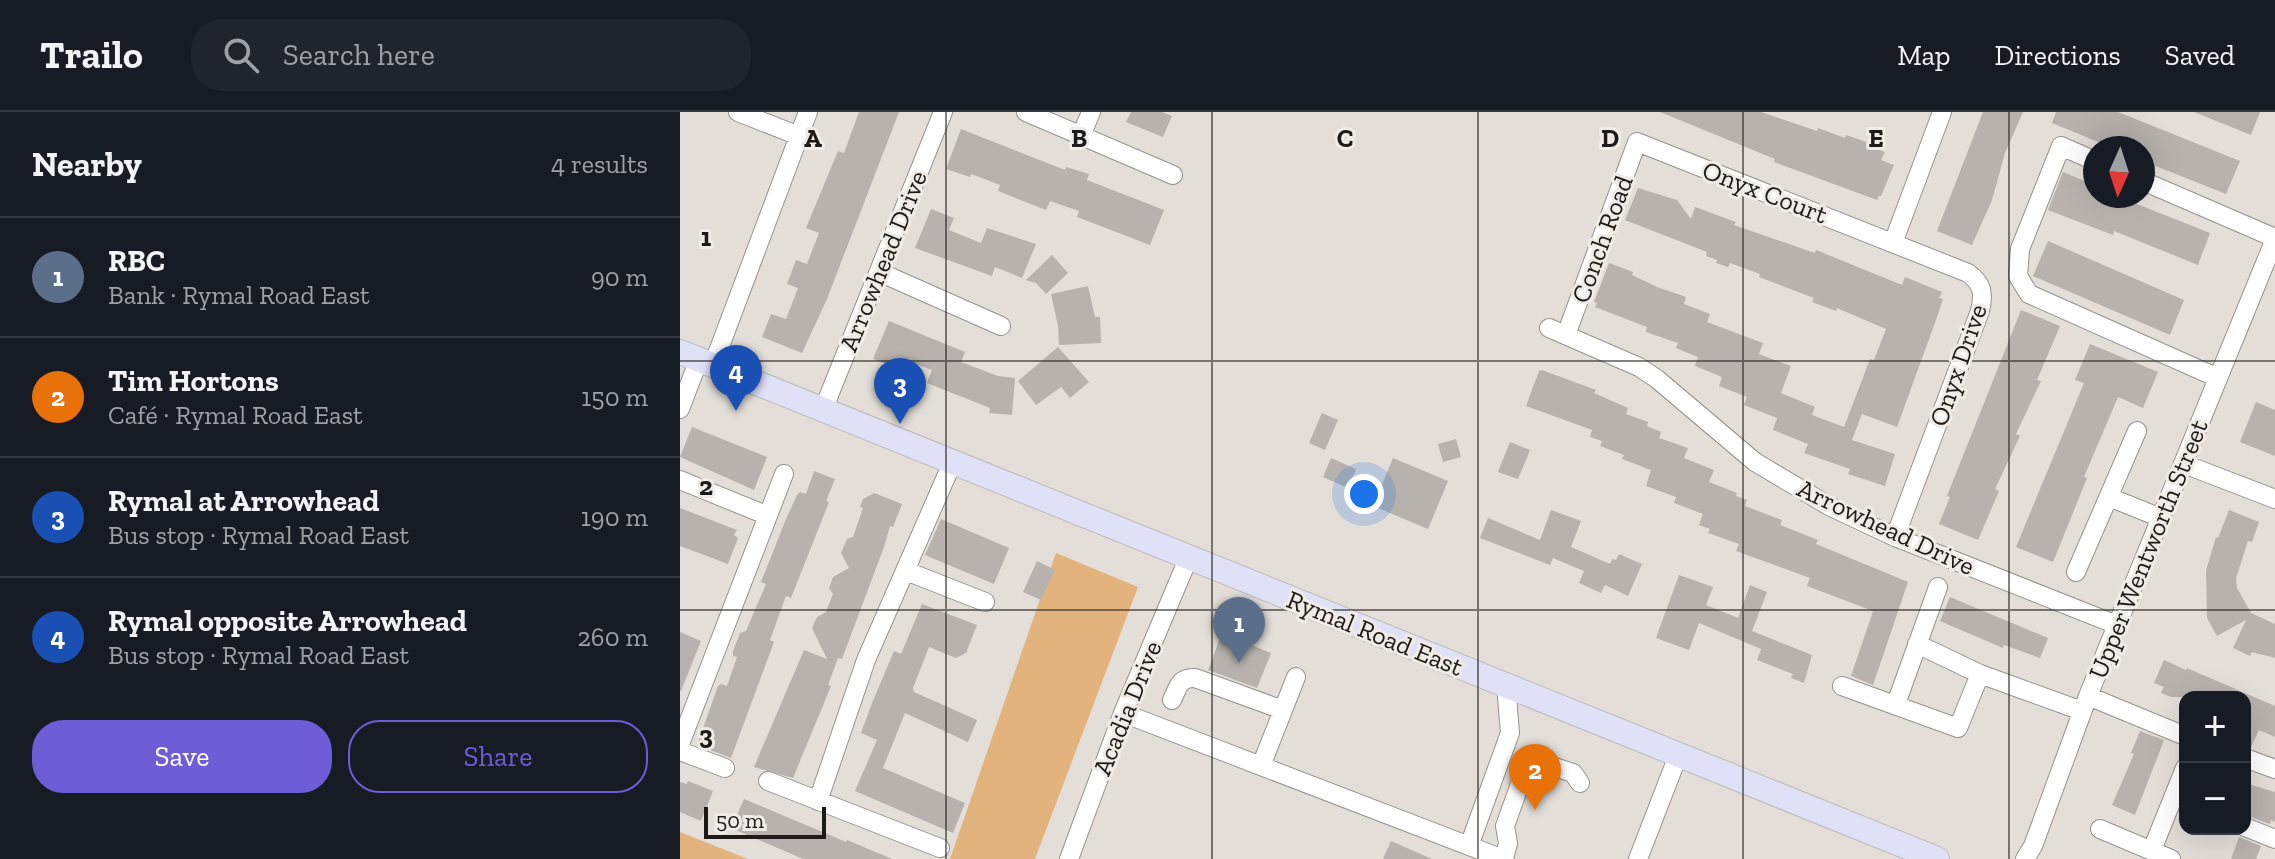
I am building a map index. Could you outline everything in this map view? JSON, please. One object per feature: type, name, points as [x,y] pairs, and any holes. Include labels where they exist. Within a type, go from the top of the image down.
[{"type":"main road","name":"Rymal Road East","points":[[697,359],[1937,859]]},
{"type":"street","points":[[738,112],[799,136]]},
{"type":"street","points":[[680,409],[697,359],[808,112]]},
{"type":"street","name":"Arrowhead Drive","points":[[823,410],[943,112]]},
{"type":"street","points":[[1026,112],[1173,175]]},
{"type":"street","points":[[1081,136],[1091,112]]},
{"type":"street","points":[[1893,243],[1942,112]]},
{"type":"street","name":"Onyx Court","points":[[1637,142],[1893,243]]},
{"type":"street","name":"Conch Road","points":[[1558,332],[1637,142]]},
{"type":"street","points":[[2083,156],[2061,146],[2020,249],[2018,276],[2029,294],[2218,378]]},
{"type":"street","points":[[2155,186],[2275,238]]},
{"type":"street","name":"Upper Wentworth Street","points":[[2027,857],[2085,704],[2275,238]]},
{"type":"street","name":"Onyx Drive","points":[[1893,243],[1968,273],[1979,284],[1983,294],[1980,311],[1895,537]]},
{"type":"street","points":[[879,272],[1001,326]]},
{"type":"street","name":"Arrowhead Drive","points":[[1558,332],[1619,358],[1657,379],[1755,462],[1802,492],[1895,537],[2117,625]]},
{"type":"street","points":[[2076,572],[2137,431]]},
{"type":"street","points":[[818,801],[866,660],[953,461]]},
{"type":"street","points":[[2184,464],[2275,499]]},
{"type":"street","points":[[680,744],[784,474]]},
{"type":"street","points":[[680,480],[766,515]]},
{"type":"street","points":[[2109,497],[2161,518]]},
{"type":"street","name":"Acadia Drive","points":[[1069,859],[1123,713],[1188,559]]},
{"type":"street","points":[[906,571],[985,602]]},
{"type":"street","points":[[1896,704],[1938,587]]},
{"type":"street","points":[[1917,644],[1980,674],[2179,734]]},
{"type":"street","points":[[1842,686],[1958,728],[1980,674]]},
{"type":"street","points":[[1172,700],[1181,681],[1187,677],[1283,710]]},
{"type":"street","points":[[1261,766],[1296,677]]},
{"type":"street","points":[[1469,846],[1510,733],[1506,685]]},
{"type":"street","points":[[1123,713],[1504,859],[1508,843],[1505,826],[1525,770],[1539,762],[1573,773],[1580,783]]},
{"type":"street","points":[[680,751],[725,768]]},
{"type":"street","points":[[1638,859],[1679,753]]},
{"type":"street","points":[[2251,760],[2275,769]]},
{"type":"street","points":[[768,781],[940,848]]},
{"type":"street","points":[[2152,850],[2179,803]]},
{"type":"street","points":[[2100,829],[2171,859]]},
{"type":"street","points":[[2251,829],[2275,839]]},
{"type":"shaded area","points":[[1056,553],[1138,587],[1035,859],[950,859]]},
{"type":"shaded area","points":[[680,832],[748,859],[680,859]]},
{"type":"building","points":[[859,112],[899,112],[827,299],[802,353],[762,337],[771,314],[786,319],[798,288],[787,284],[796,260],[807,264],[819,233],[806,228],[838,151],[844,153]]},
{"type":"building","points":[[1131,112],[1162,112],[1172,116],[1163,137],[1126,122]]},
{"type":"building","points":[[1660,112],[1761,112],[1817,131],[1818,128],[1872,144],[1885,152],[1881,160],[1894,165],[1877,200],[1774,162],[1775,159]]},
{"type":"building","points":[[1983,112],[2023,112],[2005,153],[1992,200],[1972,245],[1937,231]]},
{"type":"building","points":[[2056,112],[2118,112],[2240,161],[2226,194],[2155,166],[2155,136],[2084,136],[2052,123]]},
{"type":"building","points":[[2194,112],[2260,112],[2251,135]]},
{"type":"building","points":[[961,129],[1065,170],[1066,167],[1089,174],[1087,180],[1164,210],[1150,245],[1077,217],[1079,211],[1050,201],[1046,210],[998,191],[1000,185],[946,169]]},
{"type":"building","points":[[2063,172],[2083,180],[2083,208],[2147,208],[2210,233],[2198,265],[2114,231],[2113,235],[2048,210]]},
{"type":"building","points":[[1638,188],[1677,200],[1691,219],[1695,207],[1736,222],[1734,225],[1815,253],[1816,250],[1902,285],[1905,277],[1942,292],[1939,298],[1943,299],[1936,320],[1897,427],[1862,414],[1852,440],[1895,454],[1885,486],[1848,474],[1850,469],[1804,453],[1808,444],[1773,430],[1777,418],[1744,405],[1747,397],[1719,386],[1722,377],[1695,366],[1698,357],[1676,348],[1678,343],[1646,332],[1647,327],[1595,307],[1597,303],[1594,302],[1609,263],[1633,272],[1632,275],[1657,287],[1686,297],[1684,304],[1710,314],[1707,322],[1763,343],[1759,354],[1791,366],[1781,393],[1815,407],[1812,415],[1844,427],[1870,359],[1874,360],[1886,329],[1837,308],[1836,311],[1812,302],[1814,298],[1759,277],[1760,274],[1730,263],[1728,267],[1716,263],[1717,260],[1706,256],[1707,252],[1625,220]]},
{"type":"building","points":[[931,209],[954,218],[949,230],[981,243],[987,228],[1036,244],[1022,278],[995,267],[992,276],[915,248]]},
{"type":"building","points":[[2048,241],[2184,300],[2170,335],[2033,276]]},
{"type":"building","points":[[1052,255],[1068,273],[1046,294],[1036,283],[1026,280]]},
{"type":"building","points":[[1088,286],[1095,317],[1100,317],[1101,343],[1059,345],[1051,294]]},
{"type":"building","points":[[2021,310],[2060,326],[2037,380],[2041,381],[2016,434],[2020,436],[1995,489],[1999,491],[1978,540],[1939,524],[1950,497],[1947,496]]},
{"type":"building","points":[[889,321],[965,352],[961,362],[998,376],[1015,378],[1012,415],[989,413],[990,408],[927,383],[932,370],[900,358],[896,368],[873,359]]},
{"type":"building","points":[[2090,344],[2158,372],[2143,408],[2118,397],[2053,562],[2016,547],[2084,383],[2075,380]]},
{"type":"building","points":[[1058,347],[1089,382],[1070,398],[1061,387],[1036,405],[1018,381]]},
{"type":"building","points":[[1542,370],[1596,390],[1594,393],[1628,408],[1626,414],[1648,422],[1647,426],[1661,432],[1659,438],[1688,448],[1684,458],[1714,470],[1709,482],[1737,493],[1736,496],[1747,500],[1745,506],[1782,520],[1780,525],[1818,540],[1816,544],[1908,582],[1873,685],[1851,676],[1873,611],[1807,586],[1810,578],[1736,551],[1739,544],[1708,533],[1710,529],[1699,525],[1703,514],[1674,503],[1676,497],[1646,486],[1651,470],[1600,446],[1602,441],[1590,437],[1592,430],[1526,406]]},
{"type":"building","points":[[2256,402],[2275,410],[2275,456],[2240,442]]},
{"type":"building","points":[[1322,413],[1338,420],[1325,450],[1309,443]]},
{"type":"building","points":[[692,427],[767,457],[754,490],[680,457]]},
{"type":"building","points":[[1456,439],[1461,457],[1443,462],[1438,444]]},
{"type":"building","points":[[1510,442],[1530,450],[1518,479],[1498,472]]},
{"type":"building","points":[[1331,458],[1356,469],[1348,488],[1323,477]]},
{"type":"building","points":[[1393,458],[1448,481],[1428,529],[1373,506]]},
{"type":"building","points":[[814,471],[835,479],[826,501],[829,502],[791,598],[786,596],[770,640],[774,642],[731,758],[697,745],[718,686],[727,686],[737,657],[733,656],[733,651],[740,633],[746,631],[766,584],[761,582],[786,519],[797,495],[800,492],[806,494]]},
{"type":"building","points":[[874,493],[902,504],[893,527],[890,526],[842,659],[838,658],[828,685],[831,686],[793,778],[754,767],[804,650],[827,659],[812,628],[817,617],[826,612],[833,594],[829,588],[833,577],[849,568],[841,553],[847,539],[853,537],[863,499]]},
{"type":"building","points":[[680,508],[737,530],[734,535],[738,538],[728,564],[680,546]]},
{"type":"building","points":[[1551,510],[1581,521],[1571,547],[1610,564],[1619,554],[1642,564],[1628,596],[1605,585],[1601,593],[1579,583],[1584,571],[1553,558],[1550,565],[1480,538],[1488,518],[1540,540]]},
{"type":"building","points":[[2229,510],[2259,522],[2252,542],[2248,541],[2236,578],[2237,588],[2251,613],[2275,624],[2275,658],[2252,652],[2250,656],[2233,648],[2246,620],[2217,636],[2207,618],[2206,570],[2216,537]]},
{"type":"building","points":[[941,519],[1009,548],[994,584],[925,555]]},
{"type":"building","points":[[1037,561],[1055,570],[1041,600],[1023,592]]},
{"type":"building","points":[[1679,575],[1713,587],[1706,605],[1738,618],[1750,585],[1767,592],[1752,631],[1812,655],[1804,683],[1791,678],[1793,674],[1757,660],[1761,649],[1699,623],[1689,650],[1656,638]]},
{"type":"building","points":[[1950,597],[2048,638],[2040,658],[2004,645],[2003,648],[1940,621]]},
{"type":"building","points":[[922,604],[977,625],[966,653],[956,658],[929,647],[914,692],[977,720],[968,742],[905,713],[883,768],[965,803],[953,833],[855,791],[877,740],[861,733],[894,651],[901,654]]},
{"type":"building","points":[[680,632],[701,641],[681,691],[680,691]]},
{"type":"building","points":[[1222,633],[1271,653],[1257,688],[1208,670]]},
{"type":"building","points":[[2164,660],[2240,691],[2179,691],[2179,697],[2171,697],[2161,693],[2164,687],[2154,683]]},
{"type":"building","points":[[2251,696],[2275,706],[2275,737],[2259,730],[2251,747]]},
{"type":"building","points":[[2140,731],[2164,740],[2135,815],[2112,805],[2134,754],[2131,753]]},
{"type":"building","points":[[688,781],[713,791],[701,821],[680,812],[680,782],[687,784]]},
{"type":"building","points":[[2251,785],[2275,792],[2275,822],[2271,820],[2270,824],[2251,817]]},
{"type":"building","points":[[744,799],[892,859],[803,859],[731,828]]},
{"type":"building","points":[[2239,837],[2261,846],[2256,859],[2231,859]]},
{"type":"building","points":[[1391,841],[1432,859],[1383,859]]},
{"type":"place","name":"Rymal opposite Arrowhead","points":[[736,411]]},
{"type":"place","name":"Rymal at Arrowhead","points":[[900,424]]},
{"type":"place","name":"RBC","points":[[1239,663]]},
{"type":"place","name":"Tim Hortons","points":[[1535,810]]}]
